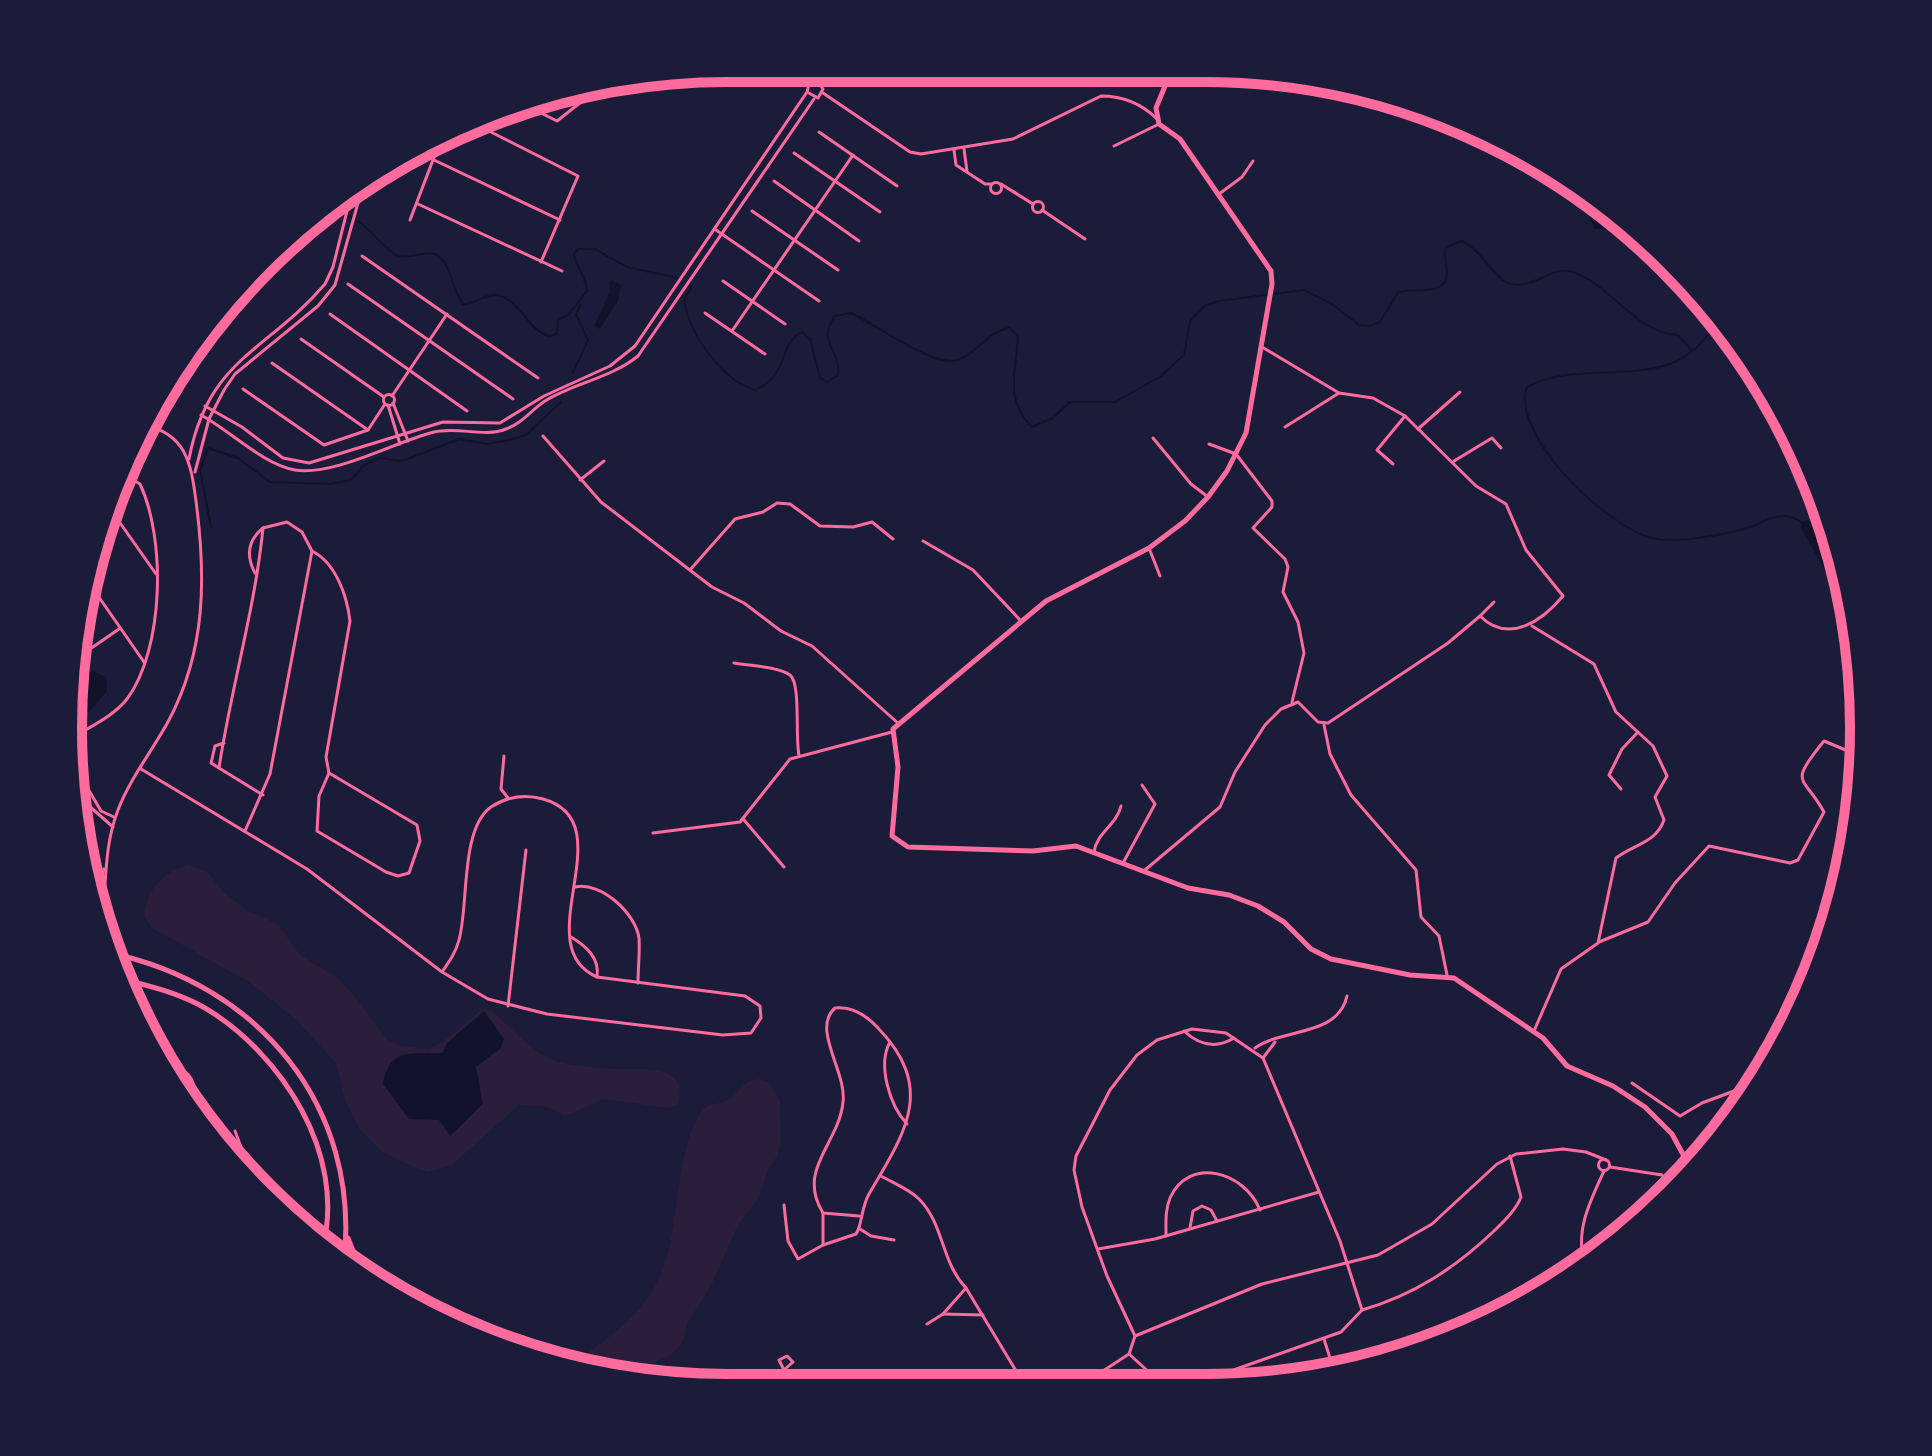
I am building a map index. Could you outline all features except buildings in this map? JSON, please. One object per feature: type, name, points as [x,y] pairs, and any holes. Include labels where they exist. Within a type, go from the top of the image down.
[{"type":"main road","points":[[1167,82],[1156,108],[1158,121],[1180,139],[1266,261],[1272,284],[1249,423],[1236,454],[1208,497],[1185,521],[1149,548],[1063,590],[1021,621],[899,724],[892,732],[898,767],[890,828],[899,842],[908,847],[1020,851],[1072,846],[1188,888],[1229,895],[1258,906],[1284,922],[1311,949],[1331,959],[1410,975],[1447,975],[1534,1031],[1567,1066],[1613,1086],[1645,1107],[1672,1134],[1685,1159]]},
{"type":"main road","points":[[124,956],[152,963],[197,982],[240,1010],[281,1049],[298,1072],[326,1126],[344,1181],[345,1248]]},
{"type":"main road","points":[[135,984],[203,1007],[251,1042],[272,1064],[296,1102],[321,1158],[326,1184],[325,1233]]},
{"type":"main road","points":[[347,1233],[355,1255]]},
{"type":"street","points":[[205,406],[283,458],[309,463],[460,420],[500,423],[519,414],[544,396],[626,356],[716,230],[807,92],[809,84],[818,82],[823,93],[910,152],[921,154],[1013,139],[1101,96],[1116,96],[1148,109],[1158,121],[1114,146]]},
{"type":"street","points":[[807,92],[814,98]]},
{"type":"street","points":[[201,415],[283,467],[308,471],[452,429],[504,431],[524,421],[543,403],[630,362],[814,98],[823,93]]},
{"type":"street","points":[[537,111],[557,121],[589,97]]},
{"type":"street","points":[[485,129],[578,176],[541,262]]},
{"type":"street","points":[[819,132],[897,186]]},
{"type":"street","points":[[954,149],[956,165],[991,184],[1001,184],[1033,204],[1041,202],[1042,210]]},
{"type":"street","points":[[964,149],[967,171]]},
{"type":"street","points":[[410,220],[436,152]]},
{"type":"street","points":[[794,153],[880,212]]},
{"type":"street","points":[[732,331],[853,155]]},
{"type":"street","points":[[428,156],[560,220]]},
{"type":"street","points":[[1219,194],[1242,177],[1253,161]]},
{"type":"street","points":[[774,181],[859,241]]},
{"type":"street","points":[[991,184],[991,191],[997,193],[1001,184]]},
{"type":"street","points":[[194,476],[212,411],[235,374],[328,295],[341,271],[348,228],[358,199]]},
{"type":"street","points":[[418,204],[562,271]]},
{"type":"street","points":[[1033,204],[1034,212],[1042,210],[1085,239]]},
{"type":"street","points":[[189,459],[201,415],[225,373],[325,284],[333,267],[347,207]]},
{"type":"street","points":[[752,211],[838,270]]},
{"type":"street","points":[[716,230],[819,301]]},
{"type":"street","points":[[362,256],[538,378]]},
{"type":"street","points":[[723,281],[785,324]]},
{"type":"street","points":[[348,284],[513,399]]},
{"type":"street","points":[[705,313],[765,354]]},
{"type":"street","points":[[330,314],[467,411]]},
{"type":"street","points":[[408,441],[392,396],[447,314]]},
{"type":"street","points":[[301,339],[384,397],[400,444]]},
{"type":"street","points":[[1262,347],[1339,393],[1373,398],[1405,416],[1476,486],[1511,509],[1526,550],[1563,596],[1532,626]]},
{"type":"street","points":[[272,363],[368,430]]},
{"type":"street","points":[[243,389],[324,445],[368,430],[386,405],[393,403]]},
{"type":"street","points":[[1418,429],[1460,392]]},
{"type":"street","points":[[1285,427],[1339,393]]},
{"type":"street","points":[[384,397],[392,396]]},
{"type":"street","points":[[1393,464],[1377,450],[1405,416]]},
{"type":"street","points":[[220,426],[226,418]]},
{"type":"street","points":[[101,882],[115,817],[175,708],[200,620],[204,565],[194,476],[189,459],[165,430],[157,428]]},
{"type":"street","points":[[543,436],[601,502],[690,570],[781,631],[812,646],[899,724]]},
{"type":"street","points":[[249,446],[254,437]]},
{"type":"street","points":[[1153,438],[1191,484],[1208,497]]},
{"type":"street","points":[[1454,461],[1492,438],[1501,448]]},
{"type":"street","points":[[1144,870],[1220,807],[1235,772],[1265,725],[1292,702],[1304,653],[1298,622],[1283,592],[1288,567],[1285,559],[1254,530],[1254,523],[1269,512],[1272,501],[1236,454],[1209,444]]},
{"type":"street","points":[[580,480],[604,461]]},
{"type":"street","points":[[82,731],[124,703],[144,662],[155,613],[153,526],[146,496],[133,478]]},
{"type":"street","points":[[690,570],[735,519],[781,503],[790,504],[819,525],[854,527],[872,522],[893,539]]},
{"type":"street","points":[[117,518],[156,574]]},
{"type":"street","points":[[255,573],[249,560],[249,545],[263,528],[281,522],[302,532],[312,551],[333,572],[342,590],[350,621],[326,757],[329,773],[319,796],[317,831],[392,875],[409,873],[420,841],[417,825],[329,773]]},
{"type":"street","points":[[219,768],[263,528]]},
{"type":"street","points":[[923,541],[973,570],[1021,621]]},
{"type":"street","points":[[1149,548],[1160,576]]},
{"type":"street","points":[[245,831],[263,796],[312,551]]},
{"type":"street","points":[[96,594],[144,662]]},
{"type":"street","points":[[1324,725],[1448,643],[1494,602]]},
{"type":"street","points":[[1480,616],[1495,627],[1532,626],[1592,662],[1616,712],[1653,746],[1667,776],[1655,797],[1664,820],[1648,842],[1616,858],[1598,943]]},
{"type":"street","points":[[87,651],[119,629]]},
{"type":"street","points":[[734,663],[776,671],[794,681],[798,689],[795,732],[799,755]]},
{"type":"street","points":[[1292,702],[1298,702],[1324,725],[1330,754],[1351,795],[1416,870],[1421,917],[1439,936],[1447,975]]},
{"type":"street","points":[[653,833],[744,820],[777,772],[799,755],[892,732]]},
{"type":"street","points":[[1621,789],[1609,775],[1622,749],[1638,732]]},
{"type":"street","points":[[1534,1031],[1561,969],[1598,943],[1648,922],[1675,883],[1709,846],[1790,863],[1798,860],[1824,812],[1802,785],[1801,776],[1824,741],[1849,752]]},
{"type":"street","points":[[224,743],[215,746],[211,763],[263,796]]},
{"type":"street","points":[[504,756],[501,789],[508,798]]},
{"type":"street","points":[[141,769],[335,888],[442,972],[480,995],[508,1006],[547,1014],[723,1035],[751,1033],[759,1025],[760,1006],[750,997],[597,977],[577,962],[569,935],[578,845],[568,815],[542,799],[529,796],[508,798],[489,809],[474,830],[459,942],[442,972]]},
{"type":"street","points":[[84,780],[101,811],[115,817]]},
{"type":"street","points":[[1123,863],[1155,804],[1142,785]]},
{"type":"street","points":[[86,794],[92,792]]},
{"type":"street","points":[[87,801],[97,817],[113,827]]},
{"type":"street","points":[[1094,852],[1099,837],[1117,821],[1121,806]]},
{"type":"street","points":[[744,820],[784,867]]},
{"type":"street","points":[[508,1006],[526,850]]},
{"type":"street","points":[[105,868],[108,881],[105,899]]},
{"type":"street","points":[[575,887],[590,886],[605,891],[637,931],[638,983]]},
{"type":"street","points":[[569,935],[591,953],[598,965],[597,977]]},
{"type":"street","points":[[1255,1049],[1328,1022],[1343,1010],[1347,996]]},
{"type":"street","points":[[823,1245],[823,1213],[813,1189],[813,1173],[835,1129],[844,1092],[843,1080],[826,1034],[828,1016],[839,1007],[855,1011],[873,1023],[900,1054],[908,1076],[911,1099],[907,1124],[859,1216],[860,1229]]},
{"type":"street","points":[[1098,1374],[1129,1354],[1135,1336],[1098,1249],[1074,1170],[1081,1140],[1117,1079],[1137,1055],[1157,1040],[1184,1031],[1205,1029],[1236,1037],[1263,1058],[1348,1263],[1362,1310]]},
{"type":"street","points":[[1184,1031],[1207,1045],[1221,1045],[1236,1037]]},
{"type":"street","points":[[1263,1058],[1275,1041]]},
{"type":"street","points":[[890,1042],[885,1052],[889,1091],[896,1110],[907,1124]]},
{"type":"street","points":[[181,1070],[195,1081],[194,1092]]},
{"type":"street","points":[[1632,1083],[1680,1116],[1702,1103],[1740,1089]]},
{"type":"street","points":[[235,1131],[248,1160]]},
{"type":"street","points":[[1135,1336],[1243,1290],[1378,1255],[1416,1235],[1510,1156],[1532,1150],[1563,1149],[1586,1152],[1606,1160],[1610,1167]]},
{"type":"street","points":[[1224,1374],[1346,1329],[1362,1310],[1405,1294],[1445,1273],[1505,1219],[1521,1197],[1510,1156]]},
{"type":"street","points":[[1604,1171],[1598,1166],[1606,1160]]},
{"type":"street","points":[[1583,1251],[1585,1218],[1604,1171],[1610,1167],[1662,1175]]},
{"type":"street","points":[[1166,1236],[1170,1199],[1182,1183],[1201,1174],[1238,1180],[1252,1193],[1260,1210]]},
{"type":"street","points":[[881,1176],[920,1200],[938,1230],[951,1272],[966,1288],[1018,1374]]},
{"type":"street","points":[[1098,1249],[1166,1236],[1319,1192]]},
{"type":"street","points":[[784,1205],[788,1241],[796,1257],[801,1259],[823,1245],[851,1237],[860,1229]]},
{"type":"street","points":[[1190,1228],[1193,1211],[1202,1206],[1211,1210],[1217,1221]]},
{"type":"street","points":[[823,1213],[859,1216]]},
{"type":"street","points":[[860,1229],[871,1236],[894,1240]]},
{"type":"street","points":[[927,1324],[943,1314],[966,1288]]},
{"type":"street","points":[[943,1314],[983,1315]]},
{"type":"street","points":[[1324,1339],[1331,1362]]},
{"type":"street","points":[[1129,1354],[1151,1374]]},
{"type":"shaded area","points":[[1587,208],[1613,228],[1594,229]]},
{"type":"shaded area","points":[[1620,234],[1640,252],[1634,250]]},
{"type":"shaded area","points":[[612,280],[621,285],[618,301],[600,329],[594,326],[610,292],[609,283]]},
{"type":"shaded area","points":[[93,671],[106,677],[107,691],[89,712],[82,714],[83,686],[84,675]]},
{"type":"shaded area","points":[[189,865],[208,872],[225,894],[246,910],[278,924],[300,955],[338,978],[386,1039],[400,1045],[429,1049],[484,1009],[492,1011],[534,1048],[562,1063],[664,1072],[677,1082],[679,1104],[668,1108],[604,1099],[565,1116],[547,1107],[519,1105],[452,1165],[428,1172],[409,1165],[381,1151],[358,1127],[345,1100],[337,1065],[297,1020],[249,982],[152,928],[144,916],[152,890],[171,872]]},
{"type":"shaded area","points":[[484,1011],[504,1039],[501,1048],[476,1067],[483,1104],[450,1136],[439,1120],[409,1119],[383,1084],[391,1063],[412,1053],[442,1053],[448,1042]]},
{"type":"shaded area","points":[[755,1080],[768,1082],[780,1100],[781,1144],[767,1172],[760,1196],[738,1225],[712,1284],[687,1324],[683,1342],[670,1356],[645,1368],[581,1357],[623,1326],[656,1285],[668,1251],[687,1143],[703,1110],[728,1100]]},
{"type":"waterway","points":[[336,214],[355,219],[399,256],[430,253],[441,258],[463,304],[493,295],[502,296],[541,333],[549,336],[557,334],[558,319],[568,315],[587,291],[574,254],[578,249],[595,249],[627,267],[678,278]]},
{"type":"waterway","points":[[690,283],[691,289],[684,299],[700,340],[731,377],[755,390],[773,377],[790,344],[802,332],[810,339],[820,378],[827,382],[838,375],[836,358],[828,339],[835,316],[851,313],[922,353],[950,361],[961,359],[995,333],[1009,328],[1018,335],[1014,372],[1017,406],[1032,427],[1053,418],[1070,402],[1115,402],[1161,376],[1184,355],[1190,321],[1204,306],[1219,301],[1304,290],[1332,304],[1359,325],[1370,326],[1380,322],[1398,292],[1441,286],[1446,281],[1446,247],[1462,241],[1476,251],[1499,277],[1512,284],[1529,283],[1560,271],[1576,273],[1651,327],[1678,335],[1692,351]]},
{"type":"waterway","points":[[573,372],[588,340],[576,315],[580,305]]},
{"type":"waterway","points":[[1713,330],[1682,359],[1657,368],[1562,376],[1527,387],[1526,407],[1533,429],[1547,453],[1588,498],[1611,517],[1652,538],[1672,540],[1711,536],[1744,529],[1779,516],[1793,518],[1807,526]]},
{"type":"waterway","points":[[211,527],[200,470],[208,448],[238,458],[270,482],[331,484],[351,480],[363,466],[379,458],[402,461],[459,439],[487,444],[526,435],[561,402]]},
{"type":"waterway","points":[[1807,526],[1829,565]]}]
